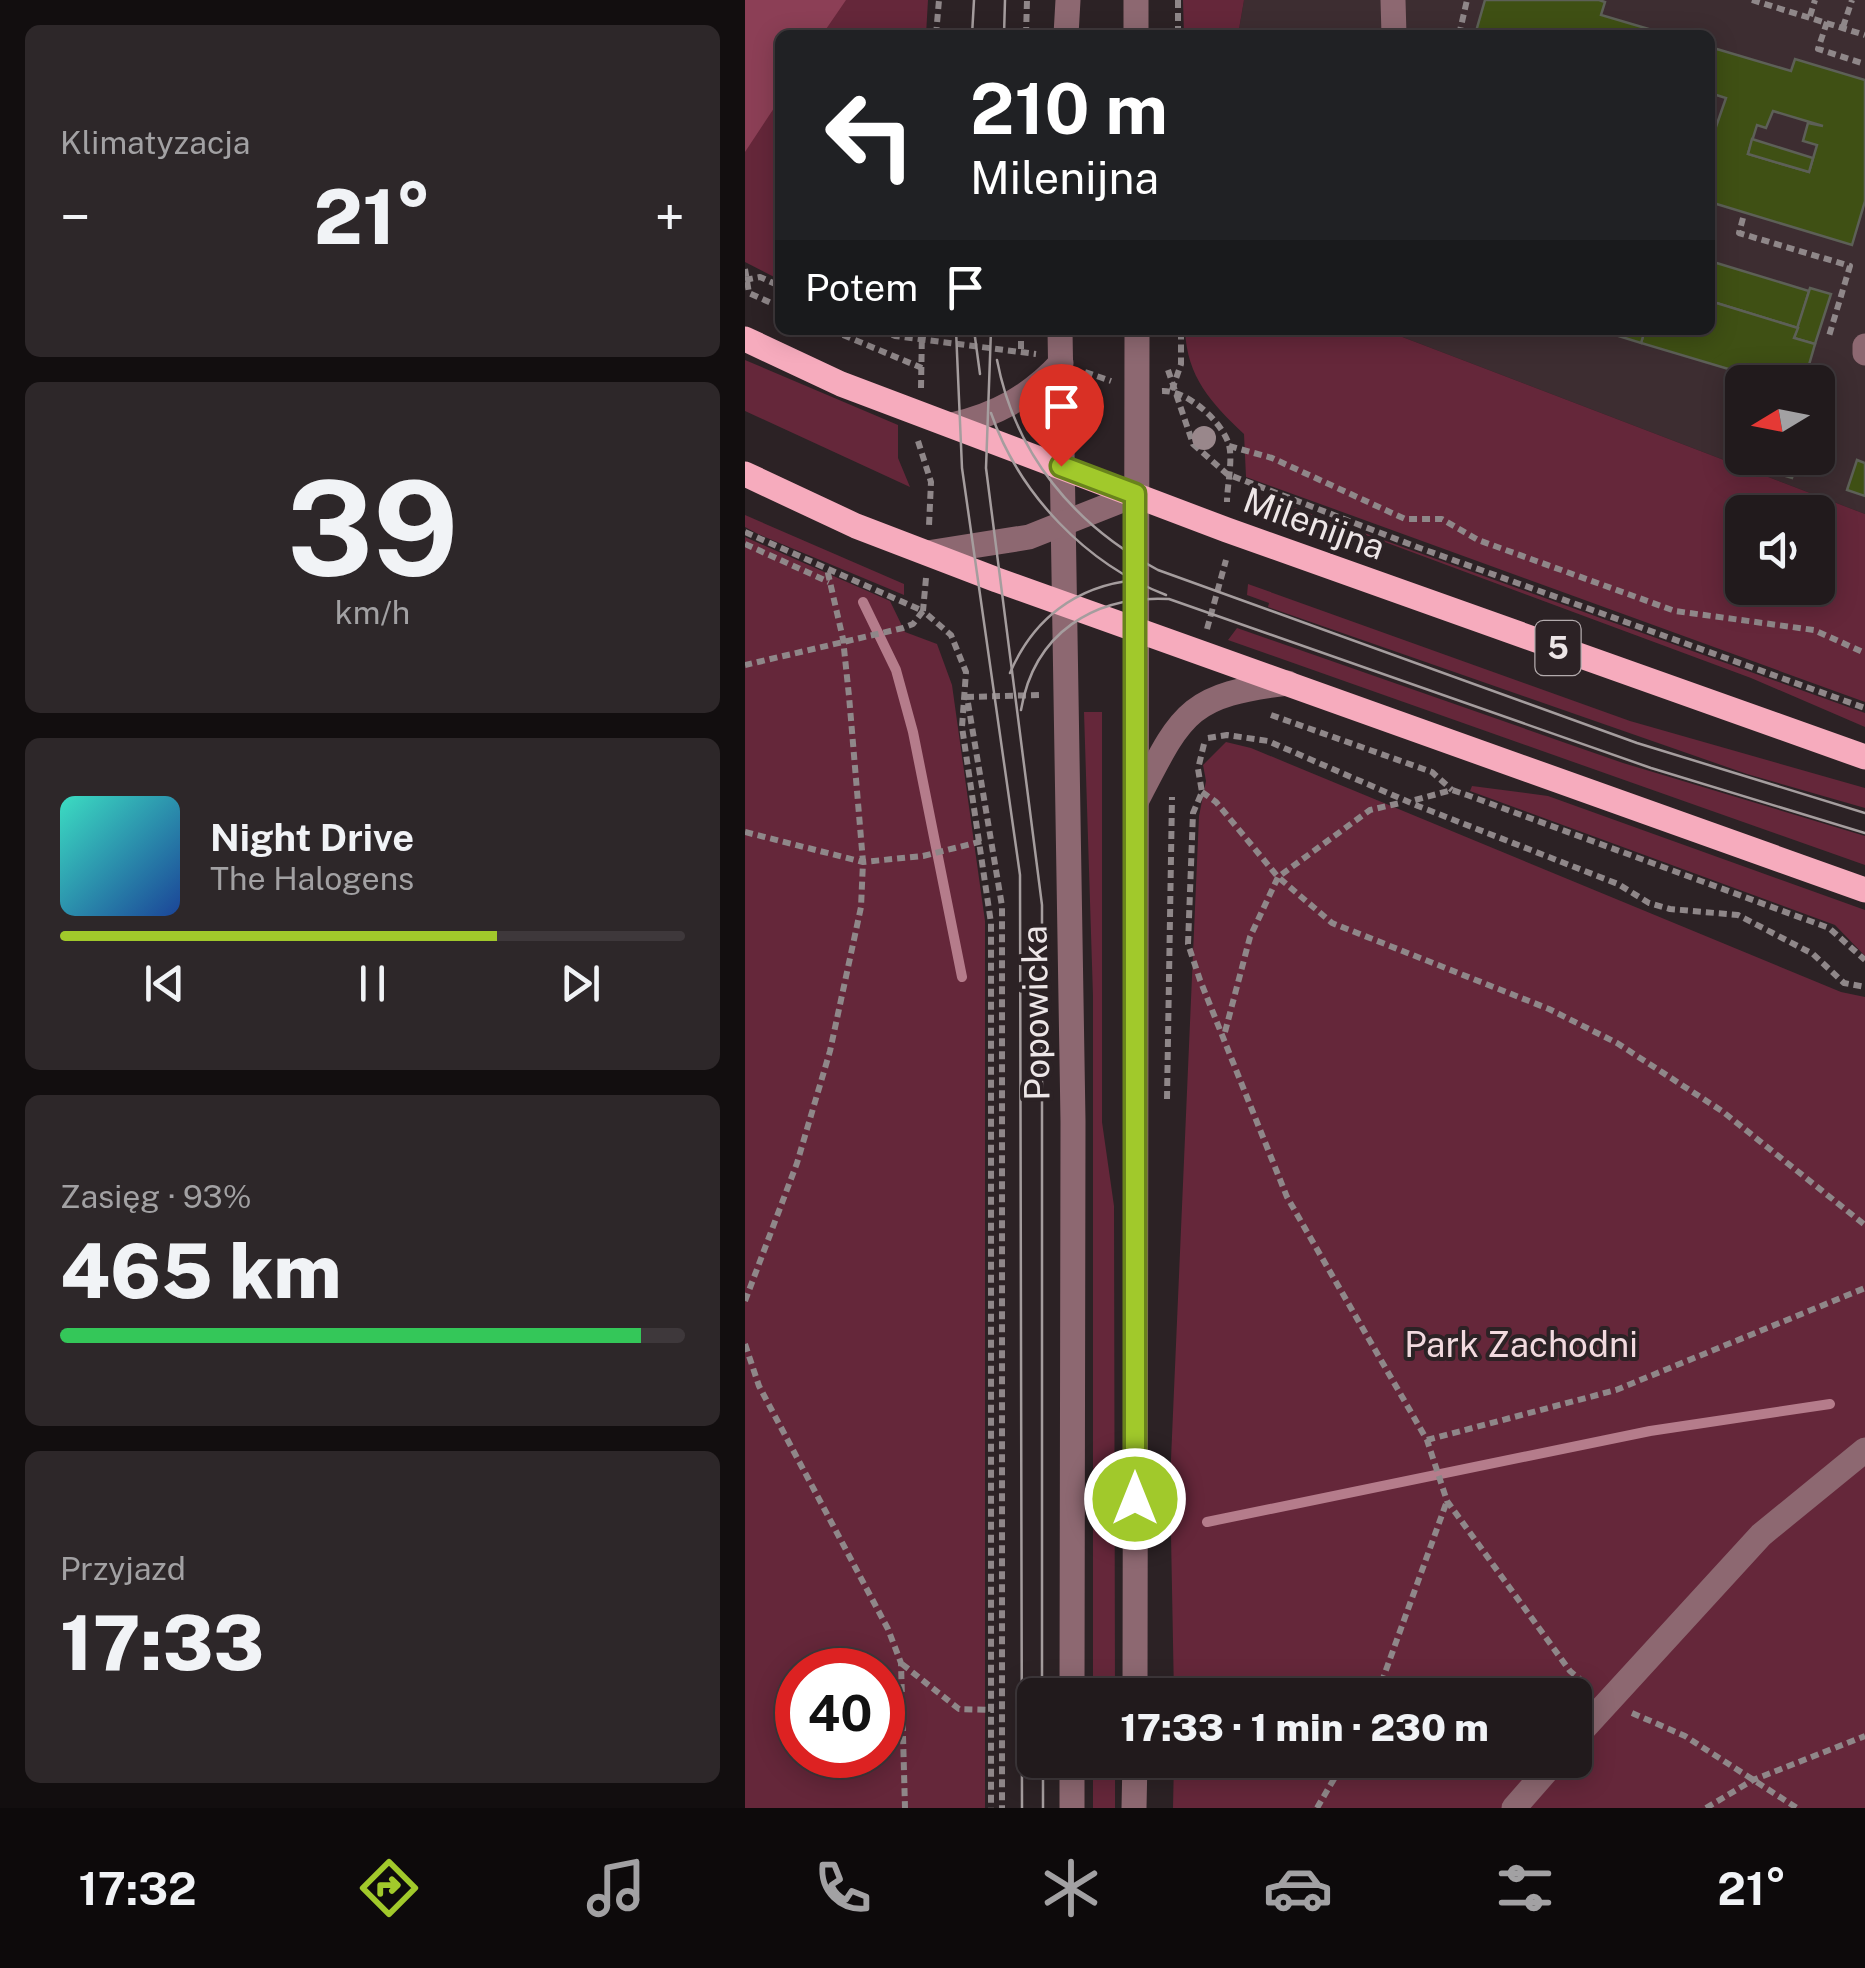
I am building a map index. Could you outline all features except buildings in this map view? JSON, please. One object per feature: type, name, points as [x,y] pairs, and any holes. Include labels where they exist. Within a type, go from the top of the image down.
[{"type":"main road","name":"Milenijna","points":[[745,339],[841,384],[1135,494],[1865,757]]},
{"type":"main road","points":[[745,474],[927,554],[1865,890]]},
{"type":"street","points":[[1066,30],[1067,0]]},
{"type":"street","points":[[1135,0],[1136,30]]},
{"type":"street","points":[[1393,0],[1394,30]]},
{"type":"street","name":"Popowicka","points":[[1060,335],[1073,1121],[1072,1678]]},
{"type":"street","points":[[1135,1678],[1137,335]]},
{"type":"street","points":[[952,424],[977,419],[1021,398],[1061,363]]},
{"type":"street","points":[[927,554],[996,544],[1062,526],[1135,494]]},
{"type":"street","points":[[1135,804],[1170,736],[1199,705],[1231,690],[1288,684]]},
{"type":"street","points":[[1592,1719],[1761,1536],[1865,1450]]},
{"type":"street","points":[[1072,1778],[1072,1808]]},
{"type":"street","points":[[1135,1778],[1135,1808]]},
{"type":"street","points":[[1513,1808],[1540,1778]]},
{"type":"path","points":[[936,30],[939,0]]},
{"type":"path","points":[[1026,30],[1027,0]]},
{"type":"path","points":[[1177,0],[1179,30]]},
{"type":"path","points":[[1460,30],[1467,0]]},
{"type":"path","points":[[1752,0],[1865,35]]},
{"type":"path","points":[[1810,16],[1815,0]]},
{"type":"path","points":[[1843,27],[1852,0]]},
{"type":"path","points":[[1827,22],[1819,49],[1865,64]]},
{"type":"path","points":[[1743,218],[1739,233],[1850,266],[1829,336]]},
{"type":"path","points":[[745,270],[749,293],[775,305]]},
{"type":"path","points":[[746,279],[760,276],[775,284]]},
{"type":"path","points":[[843,335],[922,368]]},
{"type":"path","points":[[922,335],[922,378]]},
{"type":"path","points":[[929,335],[1021,349],[1021,335]]},
{"type":"path","points":[[1181,335],[1181,364],[1172,391],[1193,444],[1227,474],[1417,548],[1865,708]]},
{"type":"path","points":[[1090,373],[1117,383]]},
{"type":"path","points":[[1153,392],[1172,391],[1213,420],[1229,446],[1227,490]]},
{"type":"path","points":[[917,433],[932,497]]},
{"type":"path","points":[[1229,446],[1272,458],[1405,519],[1442,519],[1478,540],[1675,611],[1814,630],[1865,653]]},
{"type":"path","points":[[745,532],[923,612],[951,635],[959,651],[1003,924],[1002,1808]]},
{"type":"path","points":[[745,544],[829,582]]},
{"type":"path","points":[[745,1300],[797,1164],[849,978],[861,907],[863,862],[843,639],[827,569]]},
{"type":"path","points":[[1204,633],[1225,574]]},
{"type":"path","points":[[745,665],[903,628],[923,612],[925,586]]},
{"type":"path","points":[[966,696],[1032,695]]},
{"type":"path","points":[[966,696],[962,726],[991,923],[991,1808]]},
{"type":"path","points":[[1257,710],[1432,772],[1452,790],[1829,928],[1865,960]]},
{"type":"path","points":[[1797,1808],[1685,1736],[1607,1702],[1570,1672],[1447,1501],[1427,1440],[1287,1197],[1188,944],[1193,814],[1201,792],[1198,769],[1206,738],[1255,738],[1618,884],[1649,903],[1670,910],[1738,915],[1813,954],[1843,982],[1865,986]]},
{"type":"path","points":[[1415,800],[1452,790]]},
{"type":"path","points":[[1201,792],[1215,802],[1278,876],[1331,922],[1549,1008],[1617,1043],[1722,1111],[1865,1224]]},
{"type":"path","points":[[1225,1033],[1250,937],[1278,876],[1369,810],[1400,803]]},
{"type":"path","points":[[745,832],[863,862],[923,856],[991,840]]},
{"type":"path","points":[[1427,1440],[1617,1390],[1865,1288]]},
{"type":"path","points":[[745,1344],[759,1386],[895,1648]]},
{"type":"path","points":[[1383,1678],[1447,1501]]},
{"type":"path","points":[[905,1666],[959,1709],[1001,1710]]},
{"type":"path","points":[[1707,1808],[1753,1780],[1865,1736]]},
{"type":"path","points":[[904,1778],[905,1808]]},
{"type":"path","points":[[1317,1808],[1334,1778]]},
{"type":"shaded area","points":[[745,0],[846,0],[825,30],[775,30],[775,107],[745,152]]},
{"type":"shaded area","points":[[1244,0],[1865,0],[1865,514],[1835,503],[1835,495],[1815,495],[1763,475],[1835,475],[1835,365],[1725,365],[1725,460],[1397,335],[1715,335],[1715,30],[1239,30]]},
{"type":"green space","points":[[745,0],[928,0],[926,30],[775,30],[775,277],[745,262]]},
{"type":"green space","points":[[1183,0],[1244,0],[1239,30],[1184,30]]},
{"type":"green space","points":[[1186,335],[1397,335],[1725,460],[1725,475],[1763,475],[1815,495],[1725,495],[1725,605],[1835,605],[1835,503],[1865,514],[1865,702],[1246,477],[1244,434],[1221,411],[1196,375]]},
{"type":"green space","points":[[745,360],[898,425],[898,458],[910,487],[745,411]]},
{"type":"green space","points":[[1250,492],[1865,713],[1865,727],[1751,678]]},
{"type":"green space","points":[[745,515],[904,584],[904,595],[758,534],[745,527]]},
{"type":"green space","points":[[745,537],[890,601],[905,632],[937,644],[952,685],[985,921],[985,1808],[745,1808]]},
{"type":"green space","points":[[1248,584],[1630,721],[1865,788],[1865,808],[1747,774],[1268,607],[1269,603],[1247,595]]},
{"type":"green space","points":[[1237,628],[1623,763],[1865,836],[1865,865],[1228,640]]},
{"type":"green space","points":[[1084,712],[1102,712],[1102,1122],[1114,1206],[1115,1678],[1093,1678],[1093,996]]},
{"type":"green space","name":"Park Zachodni","points":[[1226,742],[1251,748],[1841,992],[1865,997],[1865,1808],[1173,1808],[1174,1778],[1592,1778],[1592,1678],[1174,1678],[1170,1482],[1199,816],[1206,781],[1203,765]]},
{"type":"green space","points":[[1472,786],[1548,796],[1865,910],[1865,956],[1835,925],[1470,791]]},
{"type":"green space","points":[[1093,1778],[1115,1778],[1115,1808],[1093,1808]]},
{"type":"waterway","points":[[863,602],[896,670],[913,732],[962,977]]},
{"type":"waterway","points":[[1207,1522],[1650,1431],[1830,1404]]},
{"type":"tram line","points":[[972,30],[974,0]]},
{"type":"tram line","points":[[1004,30],[1005,0]]},
{"type":"tram line","points":[[956,335],[962,468],[1020,875],[1022,1808]]},
{"type":"tram line","points":[[975,335],[980,374]]},
{"type":"tram line","points":[[991,335],[986,468],[1042,905],[1042,1678]]},
{"type":"tram line","points":[[997,360],[1018,426],[1053,483],[1100,531],[1158,570],[1637,743],[1865,813]]},
{"type":"tram line","points":[[991,413],[1019,471],[1059,523],[1109,565],[1166,595]]},
{"type":"tram line","points":[[1010,673],[1031,637],[1059,608],[1094,589],[1135,580]]},
{"type":"tram line","points":[[1021,710],[1039,660],[1072,624],[1116,604],[1169,599],[1651,768],[1865,833]]},
{"type":"tram line","points":[[1043,1778],[1043,1808]]},
{"type":"route","points":[[1061,466],[1135,494],[1135,1499]]}]
